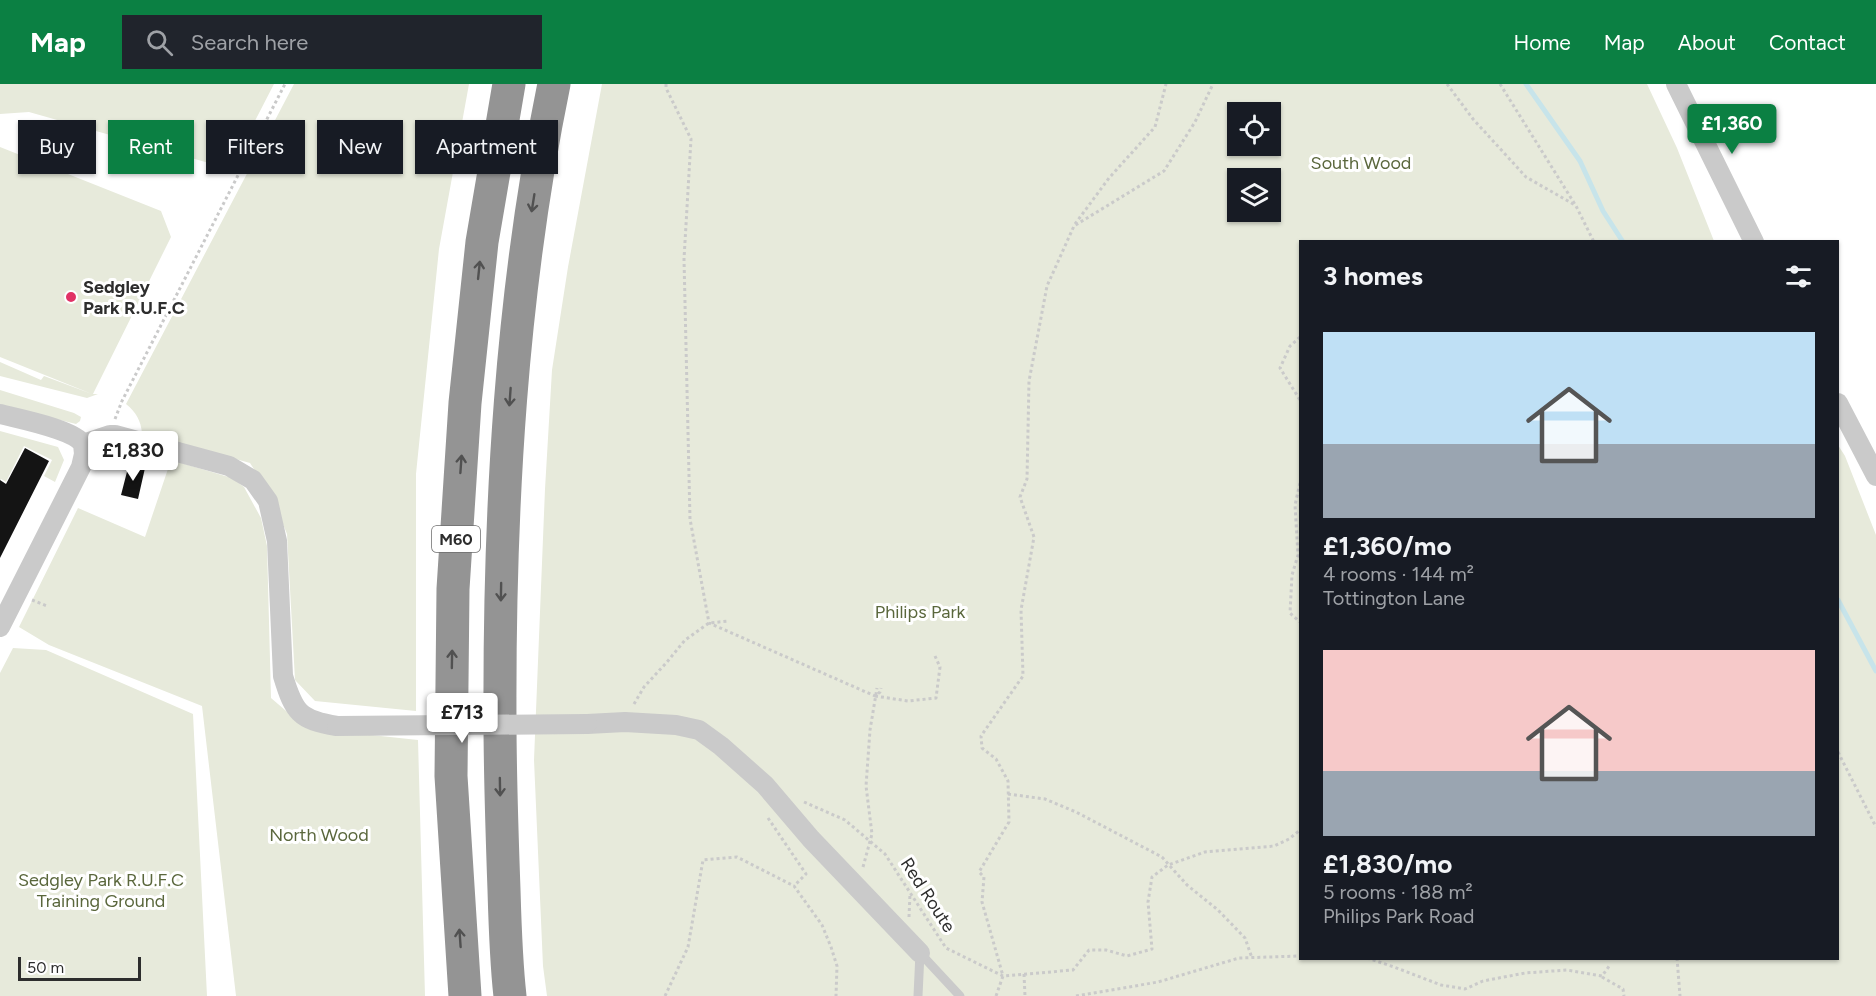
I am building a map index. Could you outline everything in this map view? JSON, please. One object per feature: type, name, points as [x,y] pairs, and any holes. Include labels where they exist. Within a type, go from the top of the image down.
[{"type":"highway","name":"M60","points":[[465,996],[451,776],[453,589],[465,403],[482,242],[509,84]]},
{"type":"highway","name":"M60","points":[[510,996],[500,792],[503,535],[510,395],[525,249],[554,84]]},
{"type":"street","points":[[1676,84],[1753,240]]},
{"type":"street","points":[[1839,405],[1876,476]]},
{"type":"street","points":[[0,414],[69,432],[79,438],[83,444],[84,454],[81,467],[0,627]]},
{"type":"street","points":[[83,444],[110,435],[140,441],[229,466],[246,474],[259,486],[268,501],[277,542],[283,676],[293,705],[301,714],[316,722],[337,726],[625,722],[676,724],[699,730],[765,785],[811,838],[920,953]]},
{"type":"lane","points":[[918,996],[920,953]]},
{"type":"lane","points":[[920,953],[960,996]]},
{"type":"path","points":[[110,435],[122,401],[285,84]]},
{"type":"path","points":[[666,84],[691,139],[684,259],[690,519],[709,623]]},
{"type":"path","points":[[996,996],[1004,976],[982,902],[984,878],[979,872],[1009,822],[1008,781],[996,759],[982,748],[981,736],[1023,676],[1021,610],[1034,537],[1020,497],[1027,479],[1029,381],[1047,286],[1074,226],[1109,178],[1155,127],[1166,84]]},
{"type":"path","points":[[1074,226],[1164,171],[1195,122],[1214,84]]},
{"type":"path","points":[[1447,84],[1473,119],[1526,177],[1576,206]]},
{"type":"path","points":[[1500,84],[1576,206],[1593,240]]},
{"type":"path","points":[[1299,338],[1290,346],[1280,368],[1299,398]]},
{"type":"path","points":[[1299,487],[1295,505],[1298,555],[1292,575],[1290,613],[1299,621]]},
{"type":"path","points":[[625,722],[644,687],[685,640],[709,623],[729,621]]},
{"type":"path","points":[[709,623],[875,696],[908,701],[936,698],[940,667],[935,656]]},
{"type":"path","points":[[857,886],[872,834],[866,786],[870,730],[875,696],[879,688]]},
{"type":"path","points":[[1839,754],[1876,827]]},
{"type":"path","points":[[1008,794],[1045,799],[1076,812],[1162,857],[1171,864],[1187,885],[1218,910],[1245,938],[1252,958]]},
{"type":"path","name":"Red Route","points":[[780,802],[795,799],[845,819],[885,854],[946,948],[1004,976]]},
{"type":"path","points":[[780,802],[762,809],[806,874],[794,886]]},
{"type":"path","points":[[1004,976],[1073,970],[1089,950],[1106,950],[1127,956],[1152,949],[1148,902],[1152,877],[1171,864],[1205,852],[1274,846],[1299,831]]},
{"type":"path","points":[[665,996],[688,947],[703,860],[737,857],[794,886],[822,925],[837,966],[836,996]]},
{"type":"path","points":[[1076,996],[1158,982],[1239,958],[1299,956]]},
{"type":"path","points":[[1373,960],[1441,985],[1466,989],[1483,981],[1526,973],[1567,970],[1602,976],[1623,989],[1624,996]]},
{"type":"path","points":[[1677,960],[1680,996]]},
{"type":"path","points":[[1602,976],[1610,965]]},
{"type":"path","points":[[1024,973],[1024,996]]},
{"type":"green space","points":[[0,84],[274,84],[255,120],[206,120],[206,162],[194,159],[194,120],[108,120],[108,134],[96,131],[96,120],[57,120],[29,112],[0,114]]},
{"type":"green space","points":[[294,84],[469,84],[462,120],[415,120],[415,174],[453,174],[439,249],[416,474],[416,711],[315,701],[295,680],[287,534],[271,495],[250,463],[142,433],[137,417],[126,404],[247,174],[305,174],[305,120],[275,120]]},
{"type":"green space","name":"Philips Park","points":[[602,84],[1647,84],[1677,148],[1714,240],[1299,240],[1299,960],[1839,960],[1839,447],[1845,456],[1876,535],[1876,996],[547,996],[543,966],[534,760],[552,370],[568,267]]},
{"type":"green space","name":"Sedgley Park R.U.F.C","points":[[0,147],[18,154],[18,174],[68,174],[161,211],[171,237],[93,394],[98,394],[87,398],[0,376],[0,362],[41,380],[44,376],[92,394],[0,357]]},
{"type":"green space","points":[[0,390],[74,413],[81,417],[80,421],[76,424],[0,405]]},
{"type":"green space","points":[[0,431],[58,447],[64,460],[55,482],[44,476],[52,460],[24,446],[6,482],[1,479],[0,481]]},
{"type":"green space","name":"North Wood","points":[[171,460],[232,478],[244,487],[261,518],[267,546],[271,698],[306,728],[418,740],[425,996],[236,996],[202,706],[49,645],[19,627],[78,508],[145,537]]},
{"type":"green space","name":"Sedgley Park R.U.F.C Training Ground","points":[[13,648],[46,650],[193,714],[207,996],[0,996],[0,673]]},
{"type":"building","points":[[25,448],[49,461],[0,558],[0,480],[6,484]]},
{"type":"building","points":[[129,464],[145,468],[138,499],[121,495]]},
{"type":"waterway","points":[[1526,84],[1580,161],[1603,211],[1622,240]]},
{"type":"waterway","points":[[1839,602],[1876,671]]},
{"type":"place","name":"Sedgley Park R.U.F.C","points":[[71,297]]},
{"type":"park label","name":"South Wood","points":[[1361,163]]}]
